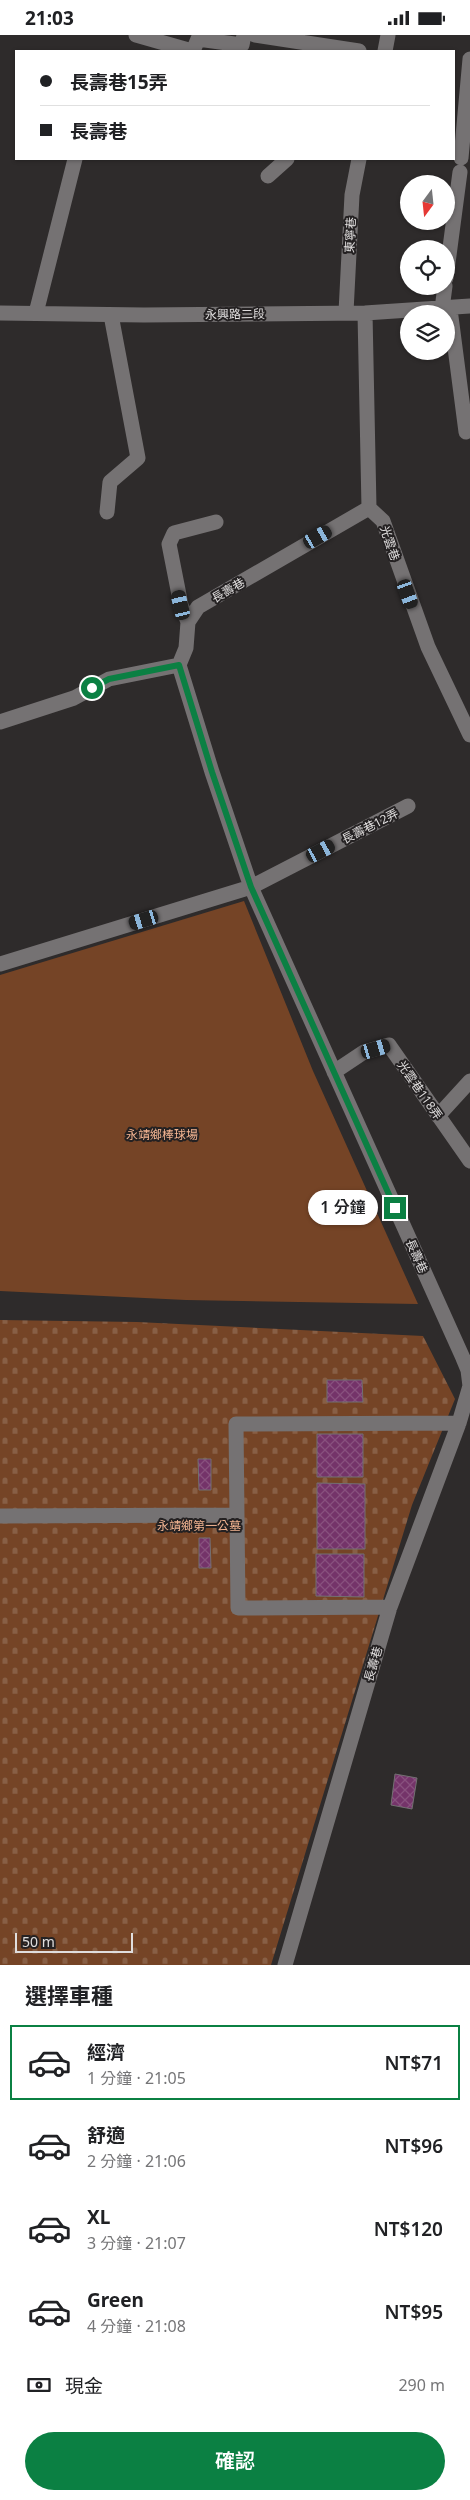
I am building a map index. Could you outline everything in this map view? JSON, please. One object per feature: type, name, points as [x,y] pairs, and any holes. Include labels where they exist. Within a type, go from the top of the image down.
[{"type":"street","points":[[136,35],[188,50]]},
{"type":"street","points":[[192,50],[198,39],[242,45],[244,35]]},
{"type":"street","points":[[255,35],[352,50]]},
{"type":"street","points":[[385,50],[388,35]]},
{"type":"street","points":[[451,240],[460,165],[461,89],[470,59]]},
{"type":"street","points":[[36,313],[75,160]]},
{"type":"street","points":[[268,176],[287,160]]},
{"type":"street","name":"東寧巷","points":[[346,312],[352,195],[359,160]]},
{"type":"street","name":"永興路二段","points":[[455,308],[470,306]]},
{"type":"street","name":"永興路二段","points":[[0,313],[111,315],[400,311]]},
{"type":"street","points":[[365,313],[369,508]]},
{"type":"street","points":[[107,512],[110,482],[138,458],[111,315]]},
{"type":"street","points":[[454,360],[466,432]]},
{"type":"street","name":"長壽巷","points":[[188,622],[198,607],[369,508]]},
{"type":"street","name":"光雲巷","points":[[369,508],[383,521],[428,647],[470,735]]},
{"type":"street","points":[[0,722],[74,698],[109,679],[179,665],[186,648],[188,622],[181,605],[169,544],[174,533],[216,522]]},
{"type":"street","name":"長壽巷","points":[[179,665],[212,772],[251,887],[466,1358],[470,1386],[459,1423],[390,1607],[285,1965]]},
{"type":"street","name":"長壽巷12弄","points":[[0,964],[251,887],[408,806]]},
{"type":"street","name":"光雲巷118弄","points":[[334,1072],[364,1052],[389,1045],[470,1161]]},
{"type":"street","points":[[438,1116],[470,1081]]},
{"type":"street","points":[[390,1607],[360,1609],[238,1609],[236,1424],[459,1423]]},
{"type":"street","points":[[0,1516],[236,1515]]},
{"type":"green space","name":"永靖鄉棒球場","points":[[244,901],[313,1071],[418,1304],[186,1300],[0,1291],[0,975]]},
{"type":"green space","name":"永靖鄉第一公墓","points":[[0,1320],[137,1322],[423,1336],[455,1399],[412,1505],[271,1965],[0,1965]]},
{"type":"building","points":[[327,1380],[362,1380],[363,1402],[327,1402]]},
{"type":"building","points":[[317,1434],[363,1434],[363,1477],[317,1477]]},
{"type":"building","points":[[198,1459],[211,1459],[211,1490],[199,1490]]},
{"type":"building","points":[[317,1483],[365,1484],[365,1549],[317,1549]]},
{"type":"building","points":[[199,1538],[210,1538],[211,1568],[199,1568]]},
{"type":"building","points":[[316,1554],[364,1554],[364,1597],[316,1596]]},
{"type":"building","points":[[395,1774],[417,1778],[412,1809],[391,1805]]},
{"type":"route","points":[[92,688],[109,679],[179,665],[212,772],[251,887],[395,1208]]}]
